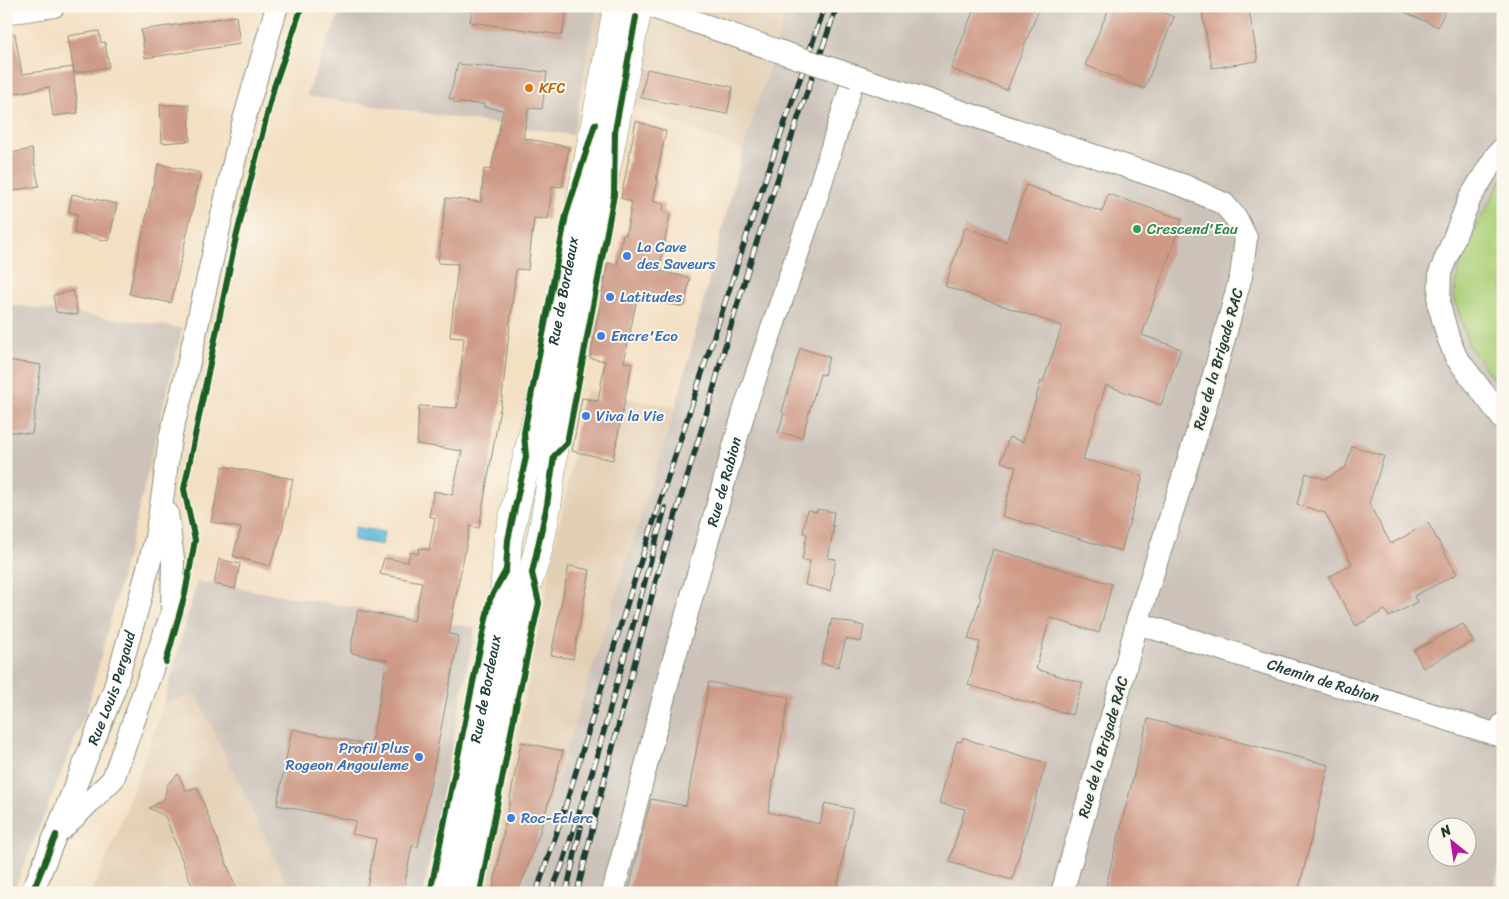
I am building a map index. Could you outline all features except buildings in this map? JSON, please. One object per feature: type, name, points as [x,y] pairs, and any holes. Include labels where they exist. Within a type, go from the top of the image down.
[{"type":"main road","name":"Rue de Bordeaux","points":[[465,893],[525,591],[532,573],[542,528],[554,456],[555,431],[632,10]]},
{"type":"main road","name":"Rue de Bordeaux","points":[[446,893],[504,594],[508,540],[632,10]]},
{"type":"street","points":[[17,10],[54,6]]},
{"type":"street","points":[[164,486],[170,438],[242,127],[277,6]]},
{"type":"street","name":"Rue de la Brigade RAC","points":[[632,10],[778,51],[1185,186],[1224,204],[1236,218],[1246,238],[1241,276],[1205,408],[1137,623],[1062,893]]},
{"type":"street","name":"Rue de Rabion","points":[[613,893],[669,677],[745,408],[815,202],[854,76]]},
{"type":"street","points":[[1503,148],[1470,198],[1440,273],[1439,305],[1456,357],[1503,419]]},
{"type":"street","name":"Rue Louis Pergaud","points":[[32,893],[114,690],[156,538],[164,486]]},
{"type":"street","name":"Rue Louis Pergaud","points":[[56,835],[113,778],[172,613],[173,559],[164,486]]},
{"type":"street","points":[[156,538],[173,559]]},
{"type":"street","name":"Chemin de Rabion","points":[[1137,623],[1498,735],[1503,724]]},
{"type":"shaded area","points":[[342,6],[597,6],[573,135],[306,96]]},
{"type":"shaded area","points":[[597,6],[788,6],[743,150],[636,107],[584,82]]},
{"type":"shaded area","points":[[788,6],[1503,6],[1503,177],[1468,242],[1469,346],[1503,392],[1503,850],[1493,893],[520,893],[676,407],[743,150]]},
{"type":"shaded area","points":[[6,304],[182,328],[136,521],[88,707],[13,893],[6,893]]},
{"type":"shaded area","points":[[586,390],[676,407],[520,893],[486,893]]},
{"type":"shaded area","points":[[197,581],[475,628],[423,893],[292,893],[196,694],[164,703]]},
{"type":"shaded area","points":[[196,693],[292,893],[91,893],[117,834],[164,703]]},
{"type":"green space","points":[[1503,177],[1503,392],[1469,346],[1454,297],[1459,267],[1468,242]]},
{"type":"water","points":[[355,527],[384,532],[382,545],[353,540]]},
{"type":"railway","points":[[536,893],[563,814],[632,588],[759,198],[825,6]]},
{"type":"railway","points":[[577,893],[656,580],[753,253],[837,6]]},
{"type":"railway","points":[[551,893],[563,863],[596,760],[665,508]]},
{"type":"railway","points":[[566,893],[581,827]]},
{"type":"cycle path","points":[[166,662],[185,594],[195,540],[184,489],[235,242],[274,87],[302,6]]},
{"type":"cycle path","points":[[480,893],[517,702],[539,603],[532,573],[547,505],[554,456],[567,443],[614,195],[615,131],[636,17]]},
{"type":"cycle path","points":[[430,893],[490,599],[506,570],[508,540],[526,457],[524,433],[566,215],[595,124]]},
{"type":"cycle path","points":[[32,893],[56,835]]},
{"type":"place","name":"KFC","points":[[529,88]]},
{"type":"place","name":"Crescend'Eau","points":[[1137,229]]},
{"type":"place","name":"La Cave des Saveurs","points":[[627,256]]},
{"type":"place","name":"Latitudes","points":[[610,297]]},
{"type":"place","name":"Encre'Eco","points":[[601,336]]},
{"type":"place","name":"Viva la Vie","points":[[586,416]]},
{"type":"place","name":"Profil Plus Rogeon Angouleme","points":[[419,757]]},
{"type":"place","name":"Roc-Eclerc","points":[[511,818]]}]
